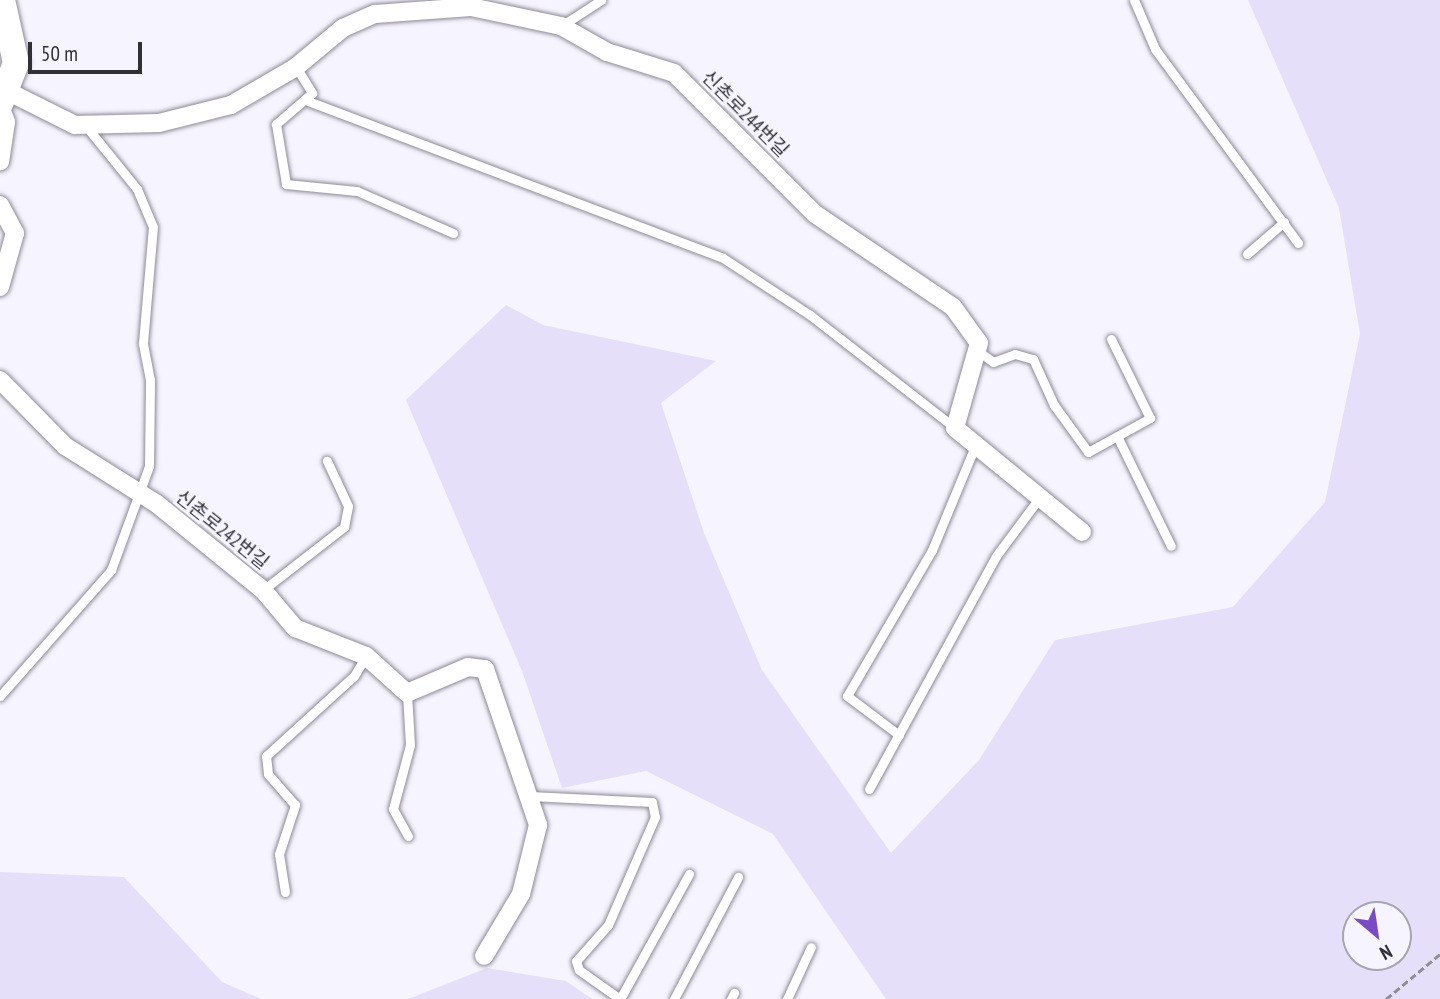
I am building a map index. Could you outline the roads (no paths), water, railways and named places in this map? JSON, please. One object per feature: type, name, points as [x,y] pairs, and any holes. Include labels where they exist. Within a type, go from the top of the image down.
[{"type":"street","points":[[0,162],[6,122],[3,101],[16,63],[2,0]]},
{"type":"street","name":"신촌로244번길","points":[[3,101],[86,127],[159,123],[217,110],[296,66],[356,20],[396,11],[471,7],[561,26],[607,52],[674,73],[815,214],[953,307],[978,351]]},
{"type":"street","points":[[0,205],[15,233],[0,287]]},
{"type":"street","points":[[978,351],[955,428],[1082,531]]},
{"type":"street","name":"신촌로242번길","points":[[0,380],[65,446],[134,492],[263,590],[295,628],[366,656],[407,693]]},
{"type":"street","points":[[407,693],[468,667],[485,669],[508,750],[530,796],[538,825],[532,861],[521,894],[484,956]]},
{"type":"lane","points":[[561,26],[601,0]]},
{"type":"lane","points":[[1134,0],[1155,50],[1298,243]]},
{"type":"lane","points":[[296,66],[310,84],[308,101],[276,124],[286,184],[357,191],[453,233]]},
{"type":"lane","points":[[308,101],[723,258],[810,315],[955,428]]},
{"type":"lane","points":[[0,696],[111,570],[134,492],[149,466],[152,440],[143,343],[153,227],[137,189],[86,127]]},
{"type":"lane","points":[[1247,254],[1284,222]]},
{"type":"lane","points":[[978,351],[993,362],[1015,354],[1033,359],[1080,449],[1088,452],[1143,424],[1149,408],[1111,340]]},
{"type":"lane","points":[[1118,438],[1171,546]]},
{"type":"lane","points":[[899,735],[848,696],[932,550],[975,446]]},
{"type":"lane","points":[[263,590],[344,527],[348,506],[327,461]]},
{"type":"lane","points":[[869,789],[996,556],[1040,497]]},
{"type":"lane","points":[[285,892],[279,854],[295,806],[268,774],[266,756],[354,676],[366,656]]},
{"type":"lane","points":[[407,693],[410,745],[393,809],[408,836]]},
{"type":"lane","points":[[530,796],[652,802],[654,817],[608,925],[576,961],[579,970],[620,999],[689,874]]},
{"type":"lane","points":[[674,999],[738,877]]},
{"type":"lane","points":[[787,999],[811,947]]}]
